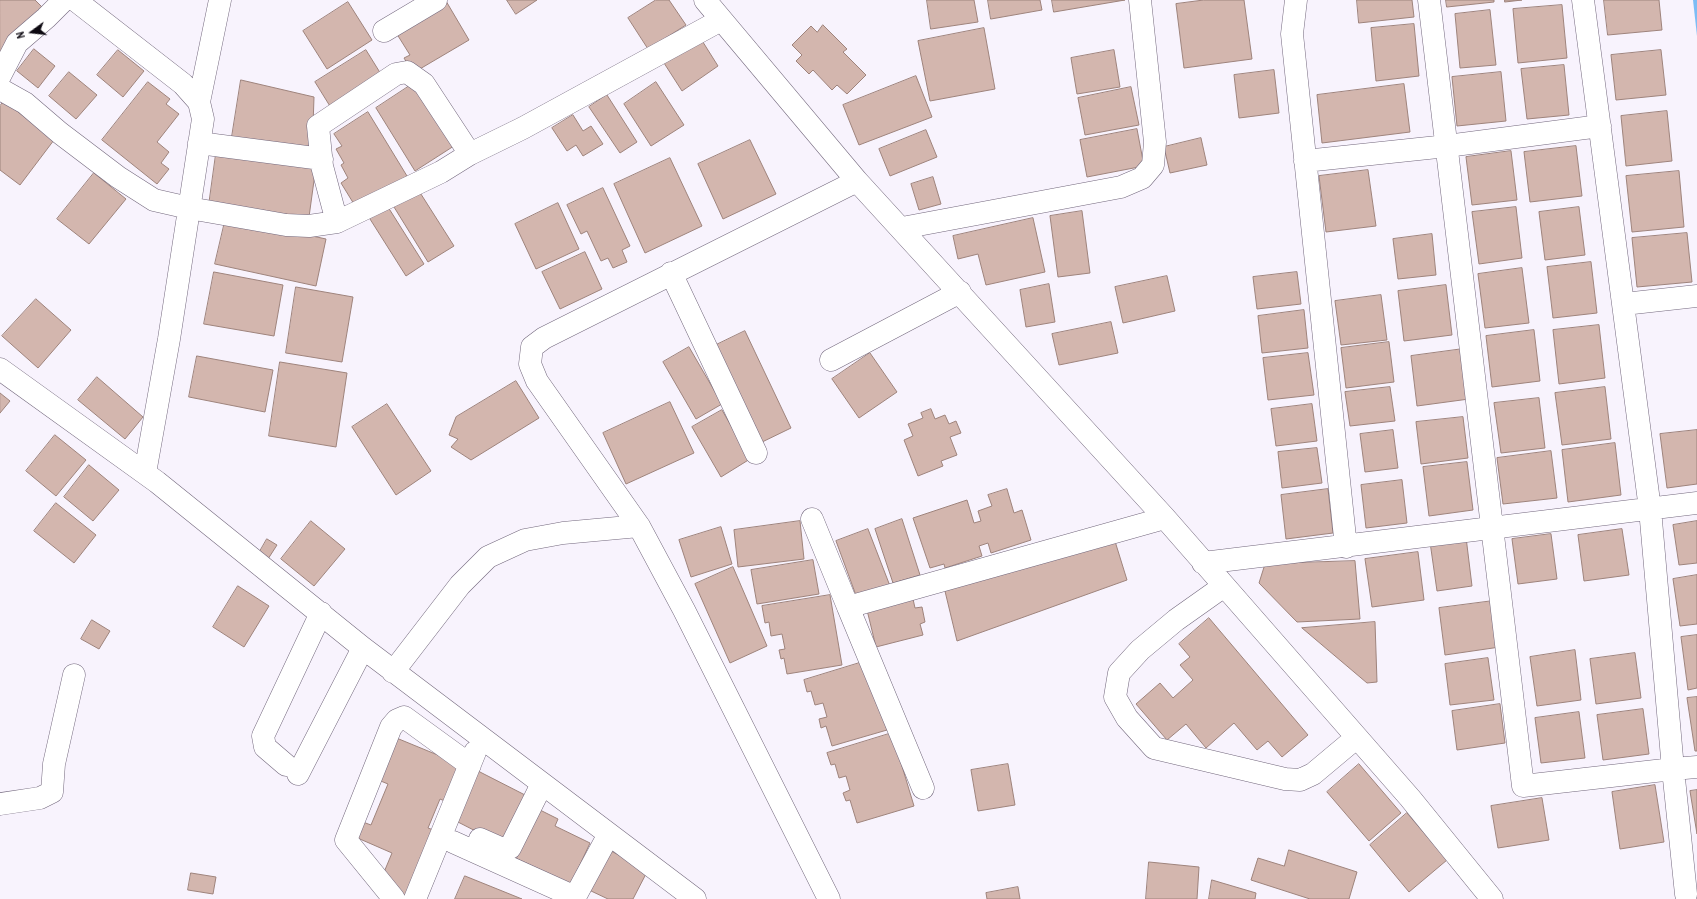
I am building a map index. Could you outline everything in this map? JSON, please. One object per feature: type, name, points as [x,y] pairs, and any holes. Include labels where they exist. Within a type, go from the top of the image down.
[{"type":"street","points":[[0,76],[17,42],[46,18],[64,0]]},
{"type":"street","points":[[75,0],[183,84],[199,102]]},
{"type":"street","points":[[145,473],[169,339],[203,119],[199,102],[220,0]]},
{"type":"street","points":[[384,31],[436,0]]},
{"type":"street","points":[[705,0],[857,181],[902,228],[1165,518],[1410,798],[1492,899]]},
{"type":"street","points":[[902,228],[1121,187],[1142,178],[1153,165],[1155,142],[1140,0]]},
{"type":"street","points":[[1296,0],[1292,34],[1346,547]]},
{"type":"street","points":[[1429,0],[1491,529],[1523,786],[1697,767]]},
{"type":"street","points":[[1584,0],[1650,509],[1673,769],[1686,894]]},
{"type":"street","points":[[0,89],[25,102],[60,133],[118,177],[154,200],[189,208],[286,225],[309,226],[337,222],[440,172],[470,154],[523,128],[721,20]]},
{"type":"street","points":[[337,222],[322,159],[318,126],[396,74],[407,72],[424,84],[470,154]]},
{"type":"street","points":[[1305,161],[1446,146],[1600,126]]},
{"type":"street","points":[[199,143],[322,159]]},
{"type":"street","points":[[829,899],[684,610],[639,526],[537,381],[530,364],[532,347],[544,338],[857,181]]},
{"type":"street","points":[[671,273],[756,453]]},
{"type":"street","points":[[831,360],[960,292]]},
{"type":"street","points":[[1624,304],[1697,296]]},
{"type":"street","points":[[0,369],[145,473],[321,613],[392,672],[695,899]]},
{"type":"street","points":[[1203,563],[1346,547],[1697,503]]},
{"type":"street","points":[[848,607],[1165,518]]},
{"type":"street","points":[[812,519],[923,788]]},
{"type":"street","points":[[392,672],[460,585],[488,557],[525,540],[563,533],[639,526]]},
{"type":"street","points":[[1224,586],[1176,620],[1140,650],[1119,673],[1115,697],[1126,718],[1154,748],[1285,779],[1300,780],[1313,774],[1356,738]]},
{"type":"street","points":[[321,613],[263,736],[265,748],[292,770],[363,648]]},
{"type":"street","points":[[0,804],[40,798],[52,792],[54,764],[74,675]]},
{"type":"street","points":[[394,899],[346,840],[391,727],[397,720],[404,717],[470,765]]},
{"type":"street","points":[[416,899],[481,738]]},
{"type":"street","points":[[542,784],[510,848],[505,850],[457,837],[577,898],[608,834]]},
{"type":"water","points":[[1693,0],[1697,0],[1697,36]]},
{"type":"building","points":[[0,0],[35,0],[44,9],[0,54]]},
{"type":"building","points":[[507,0],[537,0],[516,14]]},
{"type":"building","points":[[656,0],[669,0],[686,25],[648,49],[628,18]]},
{"type":"building","points":[[927,0],[974,0],[978,22],[931,29]]},
{"type":"building","points":[[988,0],[1040,0],[1042,10],[991,19]]},
{"type":"building","points":[[1052,0],[1125,0],[1054,12]]},
{"type":"building","points":[[1204,0],[1244,0],[1252,59],[1184,68],[1176,4]]},
{"type":"building","points":[[1357,0],[1412,0],[1414,17],[1359,23]]},
{"type":"building","points":[[1446,0],[1494,0],[1494,2],[1447,7]]},
{"type":"building","points":[[1505,0],[1522,0],[1505,2]]},
{"type":"building","points":[[1604,0],[1659,0],[1662,30],[1608,35]]},
{"type":"building","points":[[446,1],[469,40],[413,73],[404,58],[410,55],[395,31]]},
{"type":"building","points":[[348,2],[372,40],[327,69],[303,31]]},
{"type":"building","points":[[1562,5],[1567,58],[1518,63],[1513,9]]},
{"type":"building","points":[[1490,10],[1496,65],[1460,68],[1455,14]]},
{"type":"building","points":[[1414,24],[1419,76],[1376,81],[1371,28]]},
{"type":"building","points":[[823,25],[847,49],[843,52],[866,75],[847,94],[837,85],[832,90],[813,70],[809,74],[796,61],[802,55],[792,45],[811,26],[817,32]]},
{"type":"building","points":[[984,28],[995,89],[930,101],[918,41]]},
{"type":"building","points":[[701,39],[718,66],[682,91],[664,63]]},
{"type":"building","points":[[34,49],[55,66],[38,88],[17,71]]},
{"type":"building","points":[[118,50],[144,71],[123,97],[97,75]]},
{"type":"building","points":[[366,50],[384,79],[333,111],[315,82]]},
{"type":"building","points":[[1114,50],[1120,87],[1077,94],[1071,58]]},
{"type":"building","points":[[1661,50],[1666,95],[1616,100],[1611,55]]},
{"type":"building","points":[[1564,65],[1569,115],[1527,119],[1521,69]]},
{"type":"building","points":[[1274,70],[1279,113],[1239,118],[1234,75]]},
{"type":"building","points":[[69,72],[97,95],[76,119],[49,96]]},
{"type":"building","points":[[1501,72],[1506,121],[1457,126],[1452,77]]},
{"type":"building","points":[[916,76],[932,117],[859,145],[843,105]]},
{"type":"building","points":[[241,80],[314,97],[312,156],[231,143]]},
{"type":"building","points":[[417,81],[457,144],[415,171],[376,108]]},
{"type":"building","points":[[148,82],[170,99],[166,104],[179,114],[157,142],[169,152],[161,163],[169,169],[157,184],[102,140]]},
{"type":"building","points":[[656,82],[684,125],[651,146],[624,104]]},
{"type":"building","points":[[1404,84],[1410,132],[1322,143],[1317,95]]},
{"type":"building","points":[[1131,87],[1139,125],[1085,135],[1078,98]]},
{"type":"building","points":[[607,95],[637,142],[620,153],[589,107]]},
{"type":"building","points":[[4,101],[54,140],[20,185],[0,170],[0,106]]},
{"type":"building","points":[[1667,111],[1672,161],[1626,166],[1621,116]]},
{"type":"building","points":[[368,112],[407,176],[357,209],[341,183],[348,178],[341,165],[344,163],[336,149],[342,146],[334,134]]},
{"type":"building","points":[[573,115],[583,131],[591,126],[603,144],[583,156],[576,145],[567,151],[552,128]]},
{"type":"building","points":[[1137,129],[1144,166],[1087,177],[1080,140]]},
{"type":"building","points":[[926,130],[937,157],[890,176],[879,149]]},
{"type":"building","points":[[1201,138],[1207,165],[1170,173],[1164,147]]},
{"type":"building","points":[[750,140],[776,194],[723,219],[698,164]]},
{"type":"building","points":[[1576,146],[1582,196],[1530,202],[1524,152]]},
{"type":"building","points":[[1511,151],[1517,200],[1472,205],[1466,157]]},
{"type":"building","points":[[216,154],[316,166],[309,217],[209,205]]},
{"type":"building","points":[[670,158],[702,226],[645,253],[614,184]]},
{"type":"building","points":[[1368,170],[1376,226],[1326,232],[1319,176]]},
{"type":"building","points":[[1679,171],[1684,227],[1632,232],[1626,176]]},
{"type":"building","points":[[94,173],[126,199],[89,244],[57,219]]},
{"type":"building","points":[[933,177],[941,204],[919,210],[911,184]]},
{"type":"building","points":[[603,188],[630,246],[622,250],[627,262],[613,268],[608,258],[601,261],[587,231],[581,234],[567,205]]},
{"type":"building","points":[[419,191],[454,246],[428,262],[394,207]]},
{"type":"building","points":[[558,203],[579,249],[536,269],[515,224]]},
{"type":"building","points":[[388,207],[424,264],[406,276],[370,219]]},
{"type":"building","points":[[1516,207],[1522,258],[1479,264],[1472,212]]},
{"type":"building","points":[[1579,207],[1585,255],[1545,260],[1539,212]]},
{"type":"building","points":[[1082,211],[1090,273],[1058,277],[1050,216]]},
{"type":"building","points":[[226,217],[326,239],[316,286],[215,264]]},
{"type":"building","points":[[1033,218],[1045,272],[986,285],[978,254],[958,259],[953,236]]},
{"type":"building","points":[[1687,233],[1692,282],[1637,287],[1632,238]]},
{"type":"building","points":[[1432,234],[1436,275],[1398,279],[1393,239]]},
{"type":"building","points":[[585,252],[602,289],[560,309],[542,272]]},
{"type":"building","points":[[1591,262],[1597,313],[1553,318],[1547,267]]},
{"type":"building","points":[[1522,268],[1529,323],[1485,328],[1478,274]]},
{"type":"building","points":[[214,272],[283,285],[274,336],[204,324]]},
{"type":"building","points":[[1297,272],[1301,304],[1257,309],[1253,277]]},
{"type":"building","points":[[1167,276],[1175,311],[1123,323],[1115,287]]},
{"type":"building","points":[[1049,284],[1055,322],[1026,327],[1020,290]]},
{"type":"building","points":[[1446,285],[1452,335],[1404,341],[1398,291]]},
{"type":"building","points":[[296,287],[353,297],[342,362],[286,353]]},
{"type":"building","points":[[1381,295],[1387,340],[1341,345],[1335,301]]},
{"type":"building","points":[[36,299],[71,330],[38,368],[2,336]]},
{"type":"building","points":[[1304,310],[1308,348],[1262,353],[1258,316]]},
{"type":"building","points":[[1111,322],[1118,353],[1059,365],[1052,334]]},
{"type":"building","points":[[1599,325],[1605,378],[1559,384],[1553,330]]},
{"type":"building","points":[[1534,330],[1540,381],[1492,387],[1486,336]]},
{"type":"building","points":[[745,331],[791,428],[758,444],[712,347]]},
{"type":"building","points":[[1389,342],[1394,382],[1346,388],[1341,348]]},
{"type":"building","points":[[689,347],[722,404],[696,419],[663,362]]},
{"type":"building","points":[[1463,349],[1469,399],[1417,406],[1411,356]]},
{"type":"building","points":[[870,353],[897,392],[859,418],[832,379]]},
{"type":"building","points":[[1308,353],[1314,395],[1268,400],[1263,358]]},
{"type":"building","points":[[197,356],[273,370],[265,412],[189,397]]},
{"type":"building","points":[[280,362],[347,373],[336,447],[269,436]]},
{"type":"building","points":[[97,377],[143,417],[125,439],[78,400]]},
{"type":"building","points":[[516,381],[539,418],[471,460],[451,447],[458,439],[449,435],[456,417]]},
{"type":"building","points":[[1390,387],[1395,421],[1350,426],[1345,392]]},
{"type":"building","points":[[1605,387],[1611,439],[1562,445],[1555,393]]},
{"type":"building","points":[[0,393],[10,401],[0,413]]},
{"type":"building","points":[[1539,398],[1545,448],[1501,453],[1494,403]]},
{"type":"building","points":[[670,402],[694,453],[626,484],[603,433]]},
{"type":"building","points":[[387,404],[431,471],[396,495],[352,427]]},
{"type":"building","points":[[1312,404],[1317,441],[1276,446],[1271,409]]},
{"type":"building","points":[[931,409],[935,419],[945,415],[949,424],[956,421],[961,433],[950,437],[957,455],[941,461],[943,466],[918,476],[904,440],[913,436],[908,424],[923,418],[921,413]]},
{"type":"building","points":[[722,410],[750,459],[721,477],[692,427]]},
{"type":"building","points":[[1463,417],[1468,458],[1421,464],[1416,422]]},
{"type":"building","points":[[1393,430],[1398,468],[1365,472],[1360,434]]},
{"type":"building","points":[[1697,430],[1697,484],[1667,488],[1660,434]]},
{"type":"building","points":[[55,435],[86,460],[56,496],[26,471]]},
{"type":"building","points":[[1615,443],[1621,495],[1568,502],[1562,450]]},
{"type":"building","points":[[1317,448],[1322,483],[1282,488],[1278,452]]},
{"type":"building","points":[[1551,451],[1557,498],[1503,504],[1497,458]]},
{"type":"building","points":[[1467,462],[1473,510],[1429,516],[1423,467]]},
{"type":"building","points":[[89,465],[119,490],[93,521],[64,497]]},
{"type":"building","points":[[1402,480],[1407,523],[1366,528],[1361,485]]},
{"type":"building","points":[[1007,489],[1014,513],[1022,510],[1031,540],[991,553],[988,543],[979,546],[982,556],[945,568],[944,564],[930,568],[913,518],[967,500],[974,523],[981,521],[978,511],[992,506],[988,495]]},
{"type":"building","points":[[1328,489],[1333,533],[1286,539],[1281,495]]},
{"type":"building","points":[[56,503],[96,535],[74,563],[34,531]]},
{"type":"building","points":[[902,519],[920,575],[893,583],[875,529]]},
{"type":"building","points":[[311,521],[345,549],[314,586],[281,559]]},
{"type":"building","points":[[800,521],[804,559],[738,567],[734,530]]},
{"type":"building","points":[[1697,521],[1697,563],[1679,565],[1673,525]]},
{"type":"building","points":[[721,527],[732,564],[691,577],[679,540]]},
{"type":"building","points":[[868,529],[890,586],[857,598],[836,541]]},
{"type":"building","points":[[1622,529],[1629,575],[1584,581],[1578,535]]},
{"type":"building","points":[[1551,534],[1557,579],[1518,584],[1512,539]]},
{"type":"building","points":[[1466,537],[1472,586],[1437,591],[1430,542]]},
{"type":"building","points":[[1114,538],[1127,580],[957,641],[944,587]]},
{"type":"building","points":[[267,539],[277,545],[268,559],[259,553]]},
{"type":"building","points":[[1418,552],[1424,600],[1372,607],[1365,559]]},
{"type":"building","points":[[813,560],[819,594],[757,604],[751,570]]},
{"type":"building","points":[[1355,561],[1360,619],[1297,622],[1259,583],[1265,564]]},
{"type":"building","points":[[733,567],[767,646],[730,663],[695,584]]},
{"type":"building","points":[[1697,575],[1697,624],[1680,626],[1673,579]]},
{"type":"building","points":[[238,586],[269,606],[244,647],[213,627]]},
{"type":"building","points":[[830,595],[842,665],[787,674],[784,658],[781,659],[779,650],[785,649],[782,634],[771,636],[769,622],[765,623],[762,606]]},
{"type":"building","points":[[913,599],[915,608],[922,607],[925,622],[920,624],[923,635],[876,647],[867,610]]},
{"type":"building","points":[[1493,601],[1500,647],[1445,655],[1439,608]]},
{"type":"building","points":[[1209,618],[1308,735],[1282,757],[1268,741],[1257,750],[1234,723],[1206,748],[1186,724],[1167,740],[1136,704],[1160,683],[1173,698],[1193,680],[1180,665],[1190,657],[1179,644]]},
{"type":"building","points":[[92,620],[110,631],[99,649],[81,639]]},
{"type":"building","points":[[1375,622],[1377,682],[1367,683],[1302,628]]},
{"type":"building","points":[[1697,635],[1697,688],[1688,690],[1681,637]]},
{"type":"building","points":[[1575,650],[1581,700],[1537,706],[1530,657]]},
{"type":"building","points":[[1635,653],[1641,698],[1596,704],[1590,659]]},
{"type":"building","points":[[1488,658],[1494,700],[1450,705],[1445,664]]},
{"type":"building","points":[[866,661],[887,730],[832,746],[826,726],[821,728],[819,719],[827,717],[823,703],[815,705],[811,691],[807,692],[804,680]]},
{"type":"building","points":[[1697,697],[1697,751],[1695,751],[1687,698]]},
{"type":"building","points":[[1500,704],[1505,743],[1457,750],[1452,711]]},
{"type":"building","points":[[1643,709],[1649,754],[1603,760],[1597,715]]},
{"type":"building","points":[[1579,712],[1585,758],[1541,763],[1535,718]]},
{"type":"building","points":[[892,733],[914,806],[857,823],[850,800],[846,801],[843,793],[850,790],[846,776],[839,778],[835,764],[831,765],[827,753]]},
{"type":"building","points":[[394,737],[462,765],[447,802],[440,799],[428,828],[436,831],[409,898],[390,890],[382,877],[392,853],[353,836],[360,821],[371,825],[388,784],[376,779]]},
{"type":"building","points":[[1008,764],[1015,805],[978,811],[971,770]]},
{"type":"building","points":[[1359,764],[1401,813],[1369,841],[1327,792]]},
{"type":"building","points":[[478,771],[527,796],[503,845],[454,820]]},
{"type":"building","points":[[1655,785],[1664,842],[1620,849],[1612,792]]},
{"type":"building","points":[[1697,790],[1697,834],[1690,791]]},
{"type":"building","points":[[1542,798],[1549,840],[1498,848],[1491,806]]},
{"type":"building","points":[[536,808],[558,819],[555,826],[590,843],[571,884],[513,857]]},
{"type":"building","points":[[1407,813],[1447,860],[1409,892],[1370,845]]},
{"type":"building","points":[[609,850],[648,870],[633,899],[608,899],[589,890]]},
{"type":"building","points":[[1289,850],[1357,872],[1349,899],[1310,899],[1251,880],[1258,858],[1284,866]]},
{"type":"building","points":[[1149,862],[1199,867],[1197,899],[1146,899]]},
{"type":"building","points":[[191,873],[216,877],[213,894],[188,890]]},
{"type":"building","points":[[465,876],[522,899],[455,899]]},
{"type":"building","points":[[1212,880],[1256,893],[1255,899],[1209,899]]},
{"type":"building","points":[[1018,887],[1020,899],[987,899],[986,893]]}]
